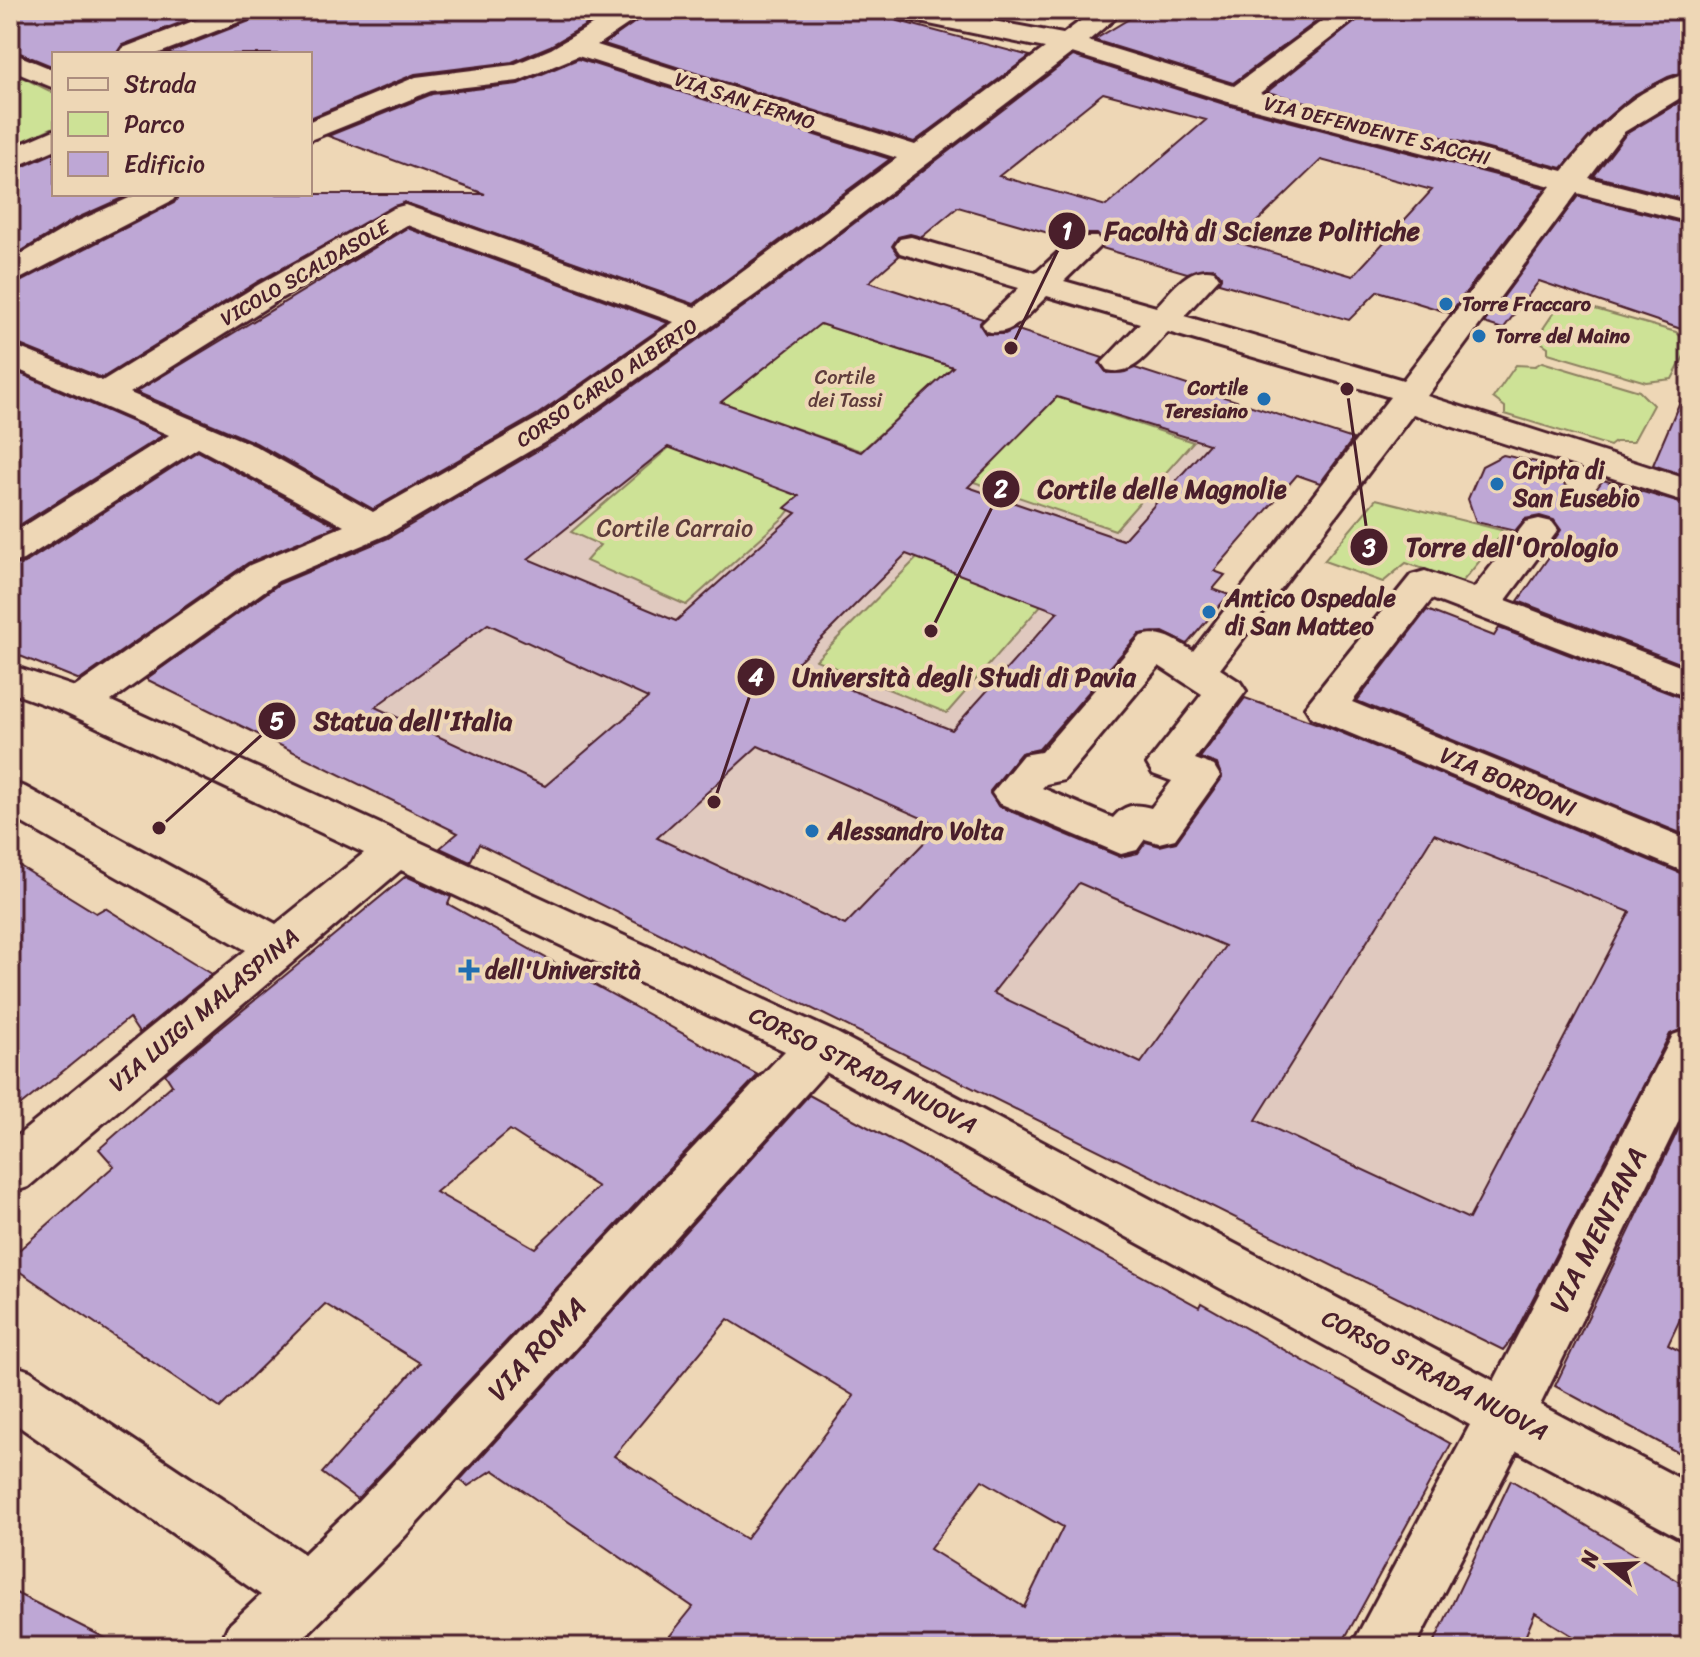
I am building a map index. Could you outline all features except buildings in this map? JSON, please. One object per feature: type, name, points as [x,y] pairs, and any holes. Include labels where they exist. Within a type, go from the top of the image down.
[{"type":"street","points":[[138,52],[245,10]]},
{"type":"street","points":[[312,130],[426,83],[518,73],[574,46],[636,10]]},
{"type":"street","name":"VIA DEFENDENTE SACCHI","points":[[900,10],[998,33],[1066,43],[1238,96],[1690,213]]},
{"type":"street","name":"CORSO CARLO ALBERTO","points":[[10,713],[65,697],[264,573],[373,527],[552,424],[699,320],[1112,10]]},
{"type":"street","points":[[1238,96],[1354,10]]},
{"type":"street","name":"VIA SAN FERMO","points":[[574,46],[916,155]]},
{"type":"street","points":[[10,60],[52,79]]},
{"type":"street","points":[[1208,659],[1409,396],[1502,268],[1614,126],[1650,101],[1690,81]]},
{"type":"street","points":[[10,160],[52,140]]},
{"type":"street","points":[[10,274],[85,230],[158,196]]},
{"type":"street","name":"VICOLO SCALDASOLE","points":[[104,395],[269,292],[405,214],[699,320]]},
{"type":"street","points":[[998,324],[1086,244]]},
{"type":"street","points":[[911,246],[1409,396],[1690,492]]},
{"type":"street","points":[[1119,363],[1203,278]]},
{"type":"street","points":[[10,354],[242,454],[373,527]]},
{"type":"street","points":[[10,388],[43,368]]},
{"type":"street","points":[[10,552],[195,434]]},
{"type":"street","points":[[1539,530],[1495,610],[1690,685]]},
{"type":"street","name":"VIA BORDONI","points":[[1495,610],[1425,583],[1326,707],[1690,858]]},
{"type":"street","points":[[1155,645],[1226,691],[1168,764],[1199,776],[1159,828],[1137,819],[1121,839],[1014,793],[1038,765],[1049,770],[1155,645]]},
{"type":"street","name":"CORSO STRADA NUOVA","points":[[10,678],[65,697],[820,1046],[1507,1413],[1690,1515]]},
{"type":"street","points":[[10,797],[279,947]]},
{"type":"street","name":"VIA LUIGI MALASPINA","points":[[10,1172],[398,849]]},
{"type":"street","name":"VIA ROMA","points":[[250,1647],[377,1524],[820,1046]]},
{"type":"street","name":"VIA MENTANA","points":[[1382,1647],[1507,1413],[1690,1048]]},
{"type":"street","points":[[10,1389],[307,1591]]},
{"type":"shaded area","points":[[869,282],[1357,440],[1321,483],[1296,475],[1215,571],[1213,589],[1229,595],[1190,640],[1176,635],[1014,792],[1121,838],[1198,777],[1168,764],[1226,691],[1690,867],[1690,993],[1518,1357],[146,679],[238,612],[264,624],[398,526],[439,542]]},
{"type":"green space","points":[[10,71],[52,92],[52,128],[10,147]]},
{"type":"green space","points":[[1581,305],[1676,332],[1690,345],[1672,379],[1646,382],[1548,353],[1548,347],[1536,339],[1557,308]]},
{"type":"green space","name":"Cortile dei Tassi","points":[[820,324],[953,367],[861,451],[721,402]]},
{"type":"green space","points":[[1542,362],[1639,391],[1653,405],[1633,442],[1615,442],[1610,446],[1505,414],[1505,407],[1493,398],[1516,365],[1535,366]]},
{"type":"green space","points":[[1057,397],[1193,442],[1115,530],[971,481]]},
{"type":"green space","name":"Cortile Carraio","points":[[671,446],[803,493],[784,517],[686,605],[586,561],[600,545],[571,532]]},
{"type":"green space","points":[[1376,499],[1505,531],[1462,582],[1406,563],[1383,582],[1324,561]]},
{"type":"green space","points":[[920,555],[1043,603],[947,713],[816,660]]},
{"type":"place","name":"Torre Fraccaro","points":[[1446,304]]},
{"type":"place","name":"Torre del Maino","points":[[1479,336]]},
{"type":"place","name":"Facoltà di Scienze Politiche","points":[[1011,348]]},
{"type":"place","name":"Torre dell'Orologio","points":[[1347,389]]},
{"type":"place","name":"Cortile Teresiano","points":[[1264,399]]},
{"type":"place","name":"Cripta di San Eusebio","points":[[1497,484]]},
{"type":"place","name":"Antico Ospedale di San Matteo","points":[[1209,612]]},
{"type":"place","name":"Cortile delle Magnolie","points":[[931,631]]},
{"type":"place","name":"Università degli Studi di Pavia","points":[[714,802]]},
{"type":"place","name":"Statua dell'Italia","points":[[159,828]]},
{"type":"place","name":"Alessandro Volta","points":[[812,831]]},
{"type":"place","name":"dell'Università","points":[[469,970]]}]
